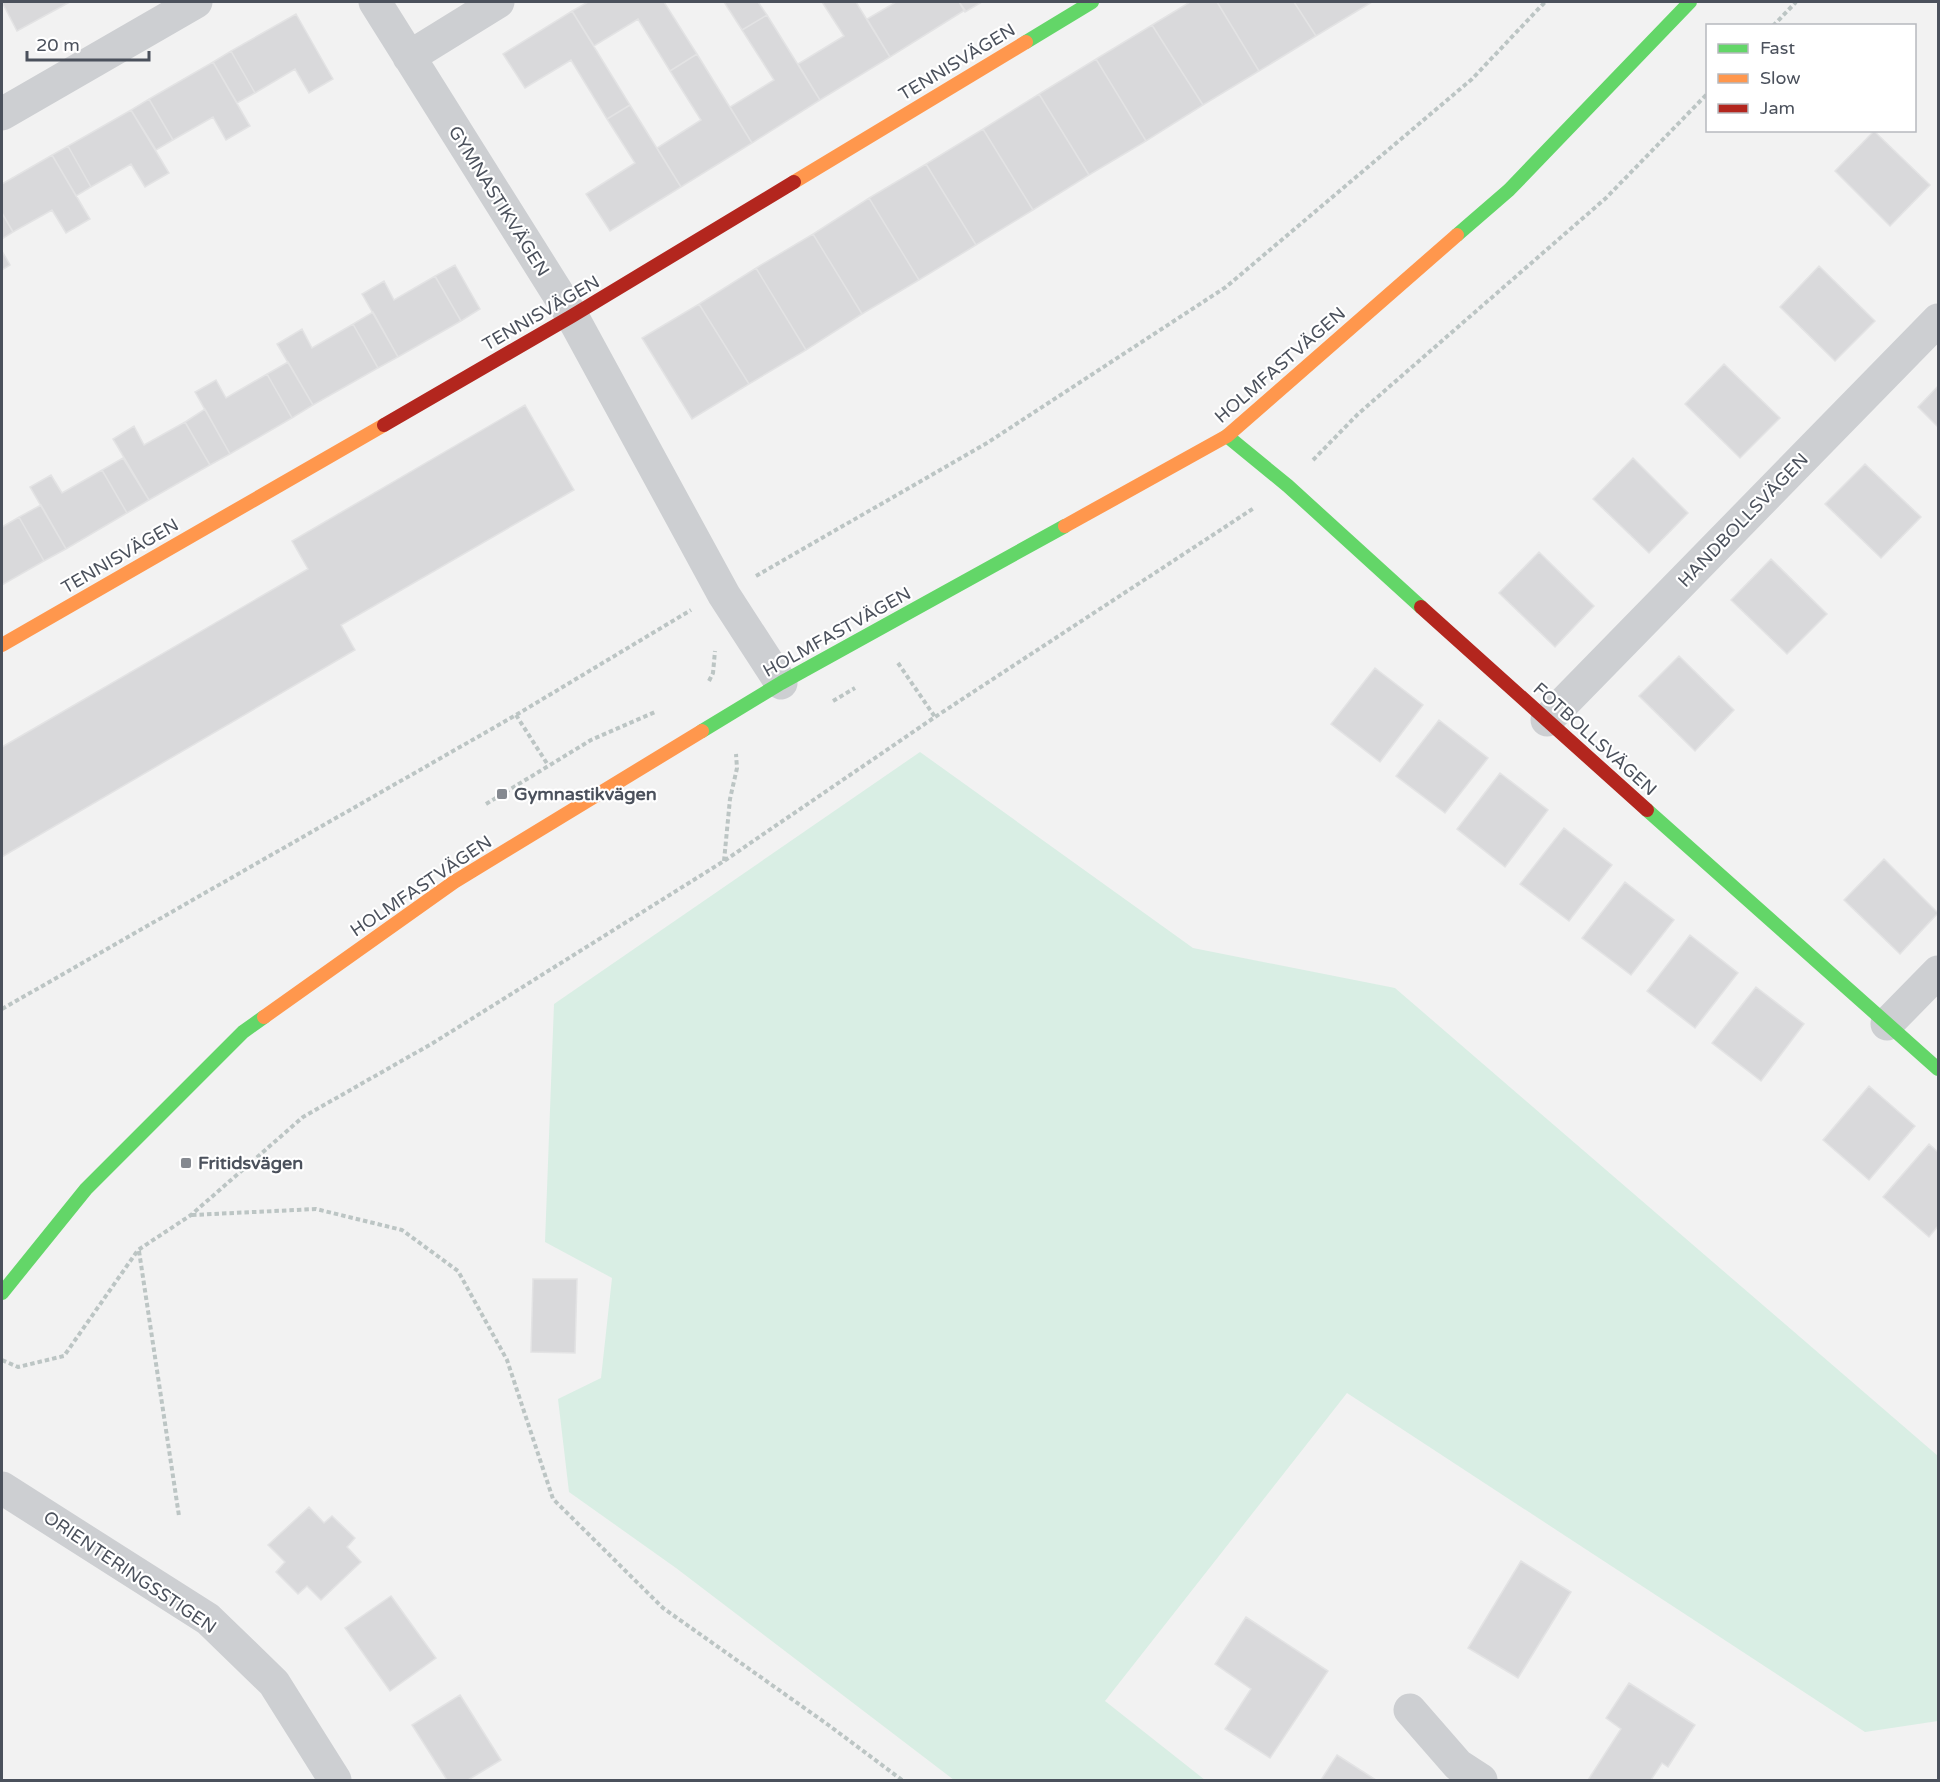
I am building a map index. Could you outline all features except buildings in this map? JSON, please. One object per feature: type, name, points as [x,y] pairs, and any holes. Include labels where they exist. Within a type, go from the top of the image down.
[{"type":"street","points":[[2,114],[196,2]]},
{"type":"street","name":"GYMNASTIKVÄGEN","points":[[375,2],[572,316],[724,595],[781,683]]},
{"type":"street","points":[[409,57],[498,2]]},
{"type":"street","name":"TENNISVÄGEN","points":[[2,645],[572,316],[1092,2]]},
{"type":"street","name":"HOLMFASTVÄGEN","points":[[2,1293],[86,1189],[243,1032],[454,882],[781,683],[1227,436],[1509,190],[1690,2]]},
{"type":"street","name":"HANDBOLLSVÄGEN","points":[[1547,720],[1938,320]]},
{"type":"street","name":"FOTBOLLSVÄGEN","points":[[1227,436],[1288,486],[1938,1069]]},
{"type":"street","points":[[1887,1024],[1938,972]]},
{"type":"street","name":"ORIENTERINGSSTIGEN","points":[[2,1488],[208,1619],[274,1683],[335,1780]]},
{"type":"street","points":[[1410,1710],[1458,1765],[1481,1780]]},
{"type":"path","points":[[2,1009],[516,716],[695,608],[724,595],[987,443],[1226,287],[1472,79],[1545,2]]},
{"type":"path","points":[[1775,24],[1796,2]]},
{"type":"path","points":[[2,1360],[18,1367],[64,1356],[138,1250],[191,1215],[303,1117],[433,1042],[724,861],[935,717],[1288,486],[1358,414],[1606,198],[1706,94]]},
{"type":"path","points":[[709,682],[713,673],[716,643]]},
{"type":"path","points":[[898,663],[935,717]]},
{"type":"path","points":[[486,804],[591,740],[663,709]]},
{"type":"path","points":[[516,716],[548,766]]},
{"type":"path","points":[[724,861],[730,799],[737,768],[736,750]]},
{"type":"path","points":[[191,1215],[316,1209],[402,1230],[458,1270],[507,1360],[553,1499],[663,1608],[902,1780]]},
{"type":"path","points":[[138,1250],[179,1516]]},
{"type":"green space","points":[[920,752],[1193,948],[1395,988],[1938,1456],[1938,1721],[1865,1732],[1347,1393],[1105,1701],[1205,1780],[954,1780],[676,1568],[569,1492],[558,1399],[601,1378],[612,1278],[545,1242],[554,1004]]},
{"type":"traffic: fast","points":[[1026,42],[1092,2]]},
{"type":"traffic: fast","points":[[1457,235],[1509,190],[1690,2]]},
{"type":"traffic: fast","points":[[1227,436],[1288,486],[1421,607]]},
{"type":"traffic: fast","points":[[702,731],[781,683],[1065,526]]},
{"type":"traffic: fast","points":[[1647,810],[1938,1069]]},
{"type":"traffic: fast","points":[[2,1293],[86,1189],[243,1032],[264,1017]]},
{"type":"traffic: slow","points":[[794,182],[1026,42]]},
{"type":"traffic: slow","points":[[1065,526],[1227,436],[1457,235]]},
{"type":"traffic: slow","points":[[2,645],[384,425]]},
{"type":"traffic: slow","points":[[264,1017],[454,882],[702,731]]},
{"type":"traffic: jam","points":[[384,425],[572,316],[794,182]]},
{"type":"traffic: jam","points":[[1421,607],[1647,810]]},
{"type":"place","name":"Gymnastikvägen","points":[[502,794]]},
{"type":"place","name":"Fritidsvägen","points":[[186,1163]]}]
